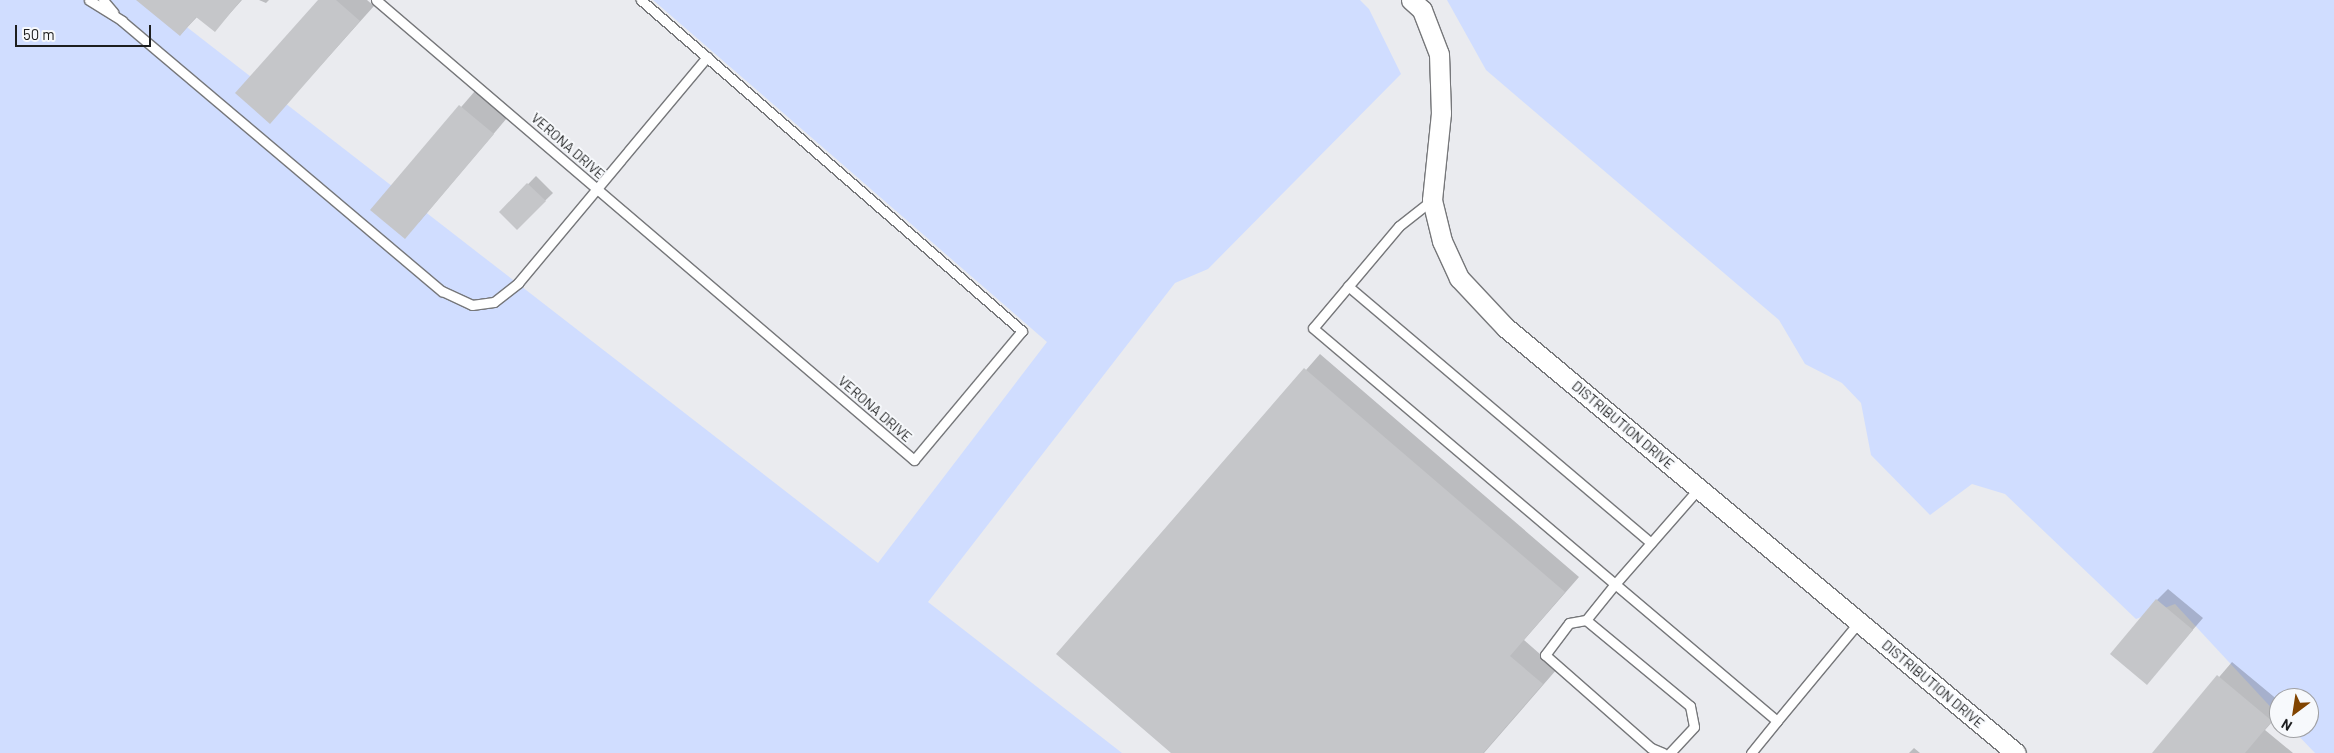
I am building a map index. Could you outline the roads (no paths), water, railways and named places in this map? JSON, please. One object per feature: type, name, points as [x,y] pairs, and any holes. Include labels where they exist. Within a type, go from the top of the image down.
[{"type":"street","name":"DISTRIBUTION DRIVE","points":[[1411,0],[1422,10],[1439,54],[1441,113],[1432,200],[1449,259],[1479,301],[2016,753]]},
{"type":"lane","points":[[89,0],[122,21]]},
{"type":"lane","points":[[103,0],[122,21],[430,282],[462,302],[483,304],[510,292],[707,57]]},
{"type":"lane","name":"VERONA DRIVE","points":[[376,0],[914,460],[1022,331],[641,0]]},
{"type":"lane","points":[[1432,200],[1398,226],[1313,328],[1777,720]]},
{"type":"lane","points":[[1348,286],[1651,543]]},
{"type":"lane","points":[[1663,753],[1651,748],[1544,655],[1569,623],[1586,620],[1699,488]]},
{"type":"lane","points":[[1586,620],[1690,706],[1694,727],[1670,753]]},
{"type":"lane","points":[[1751,753],[1859,622]]}]
